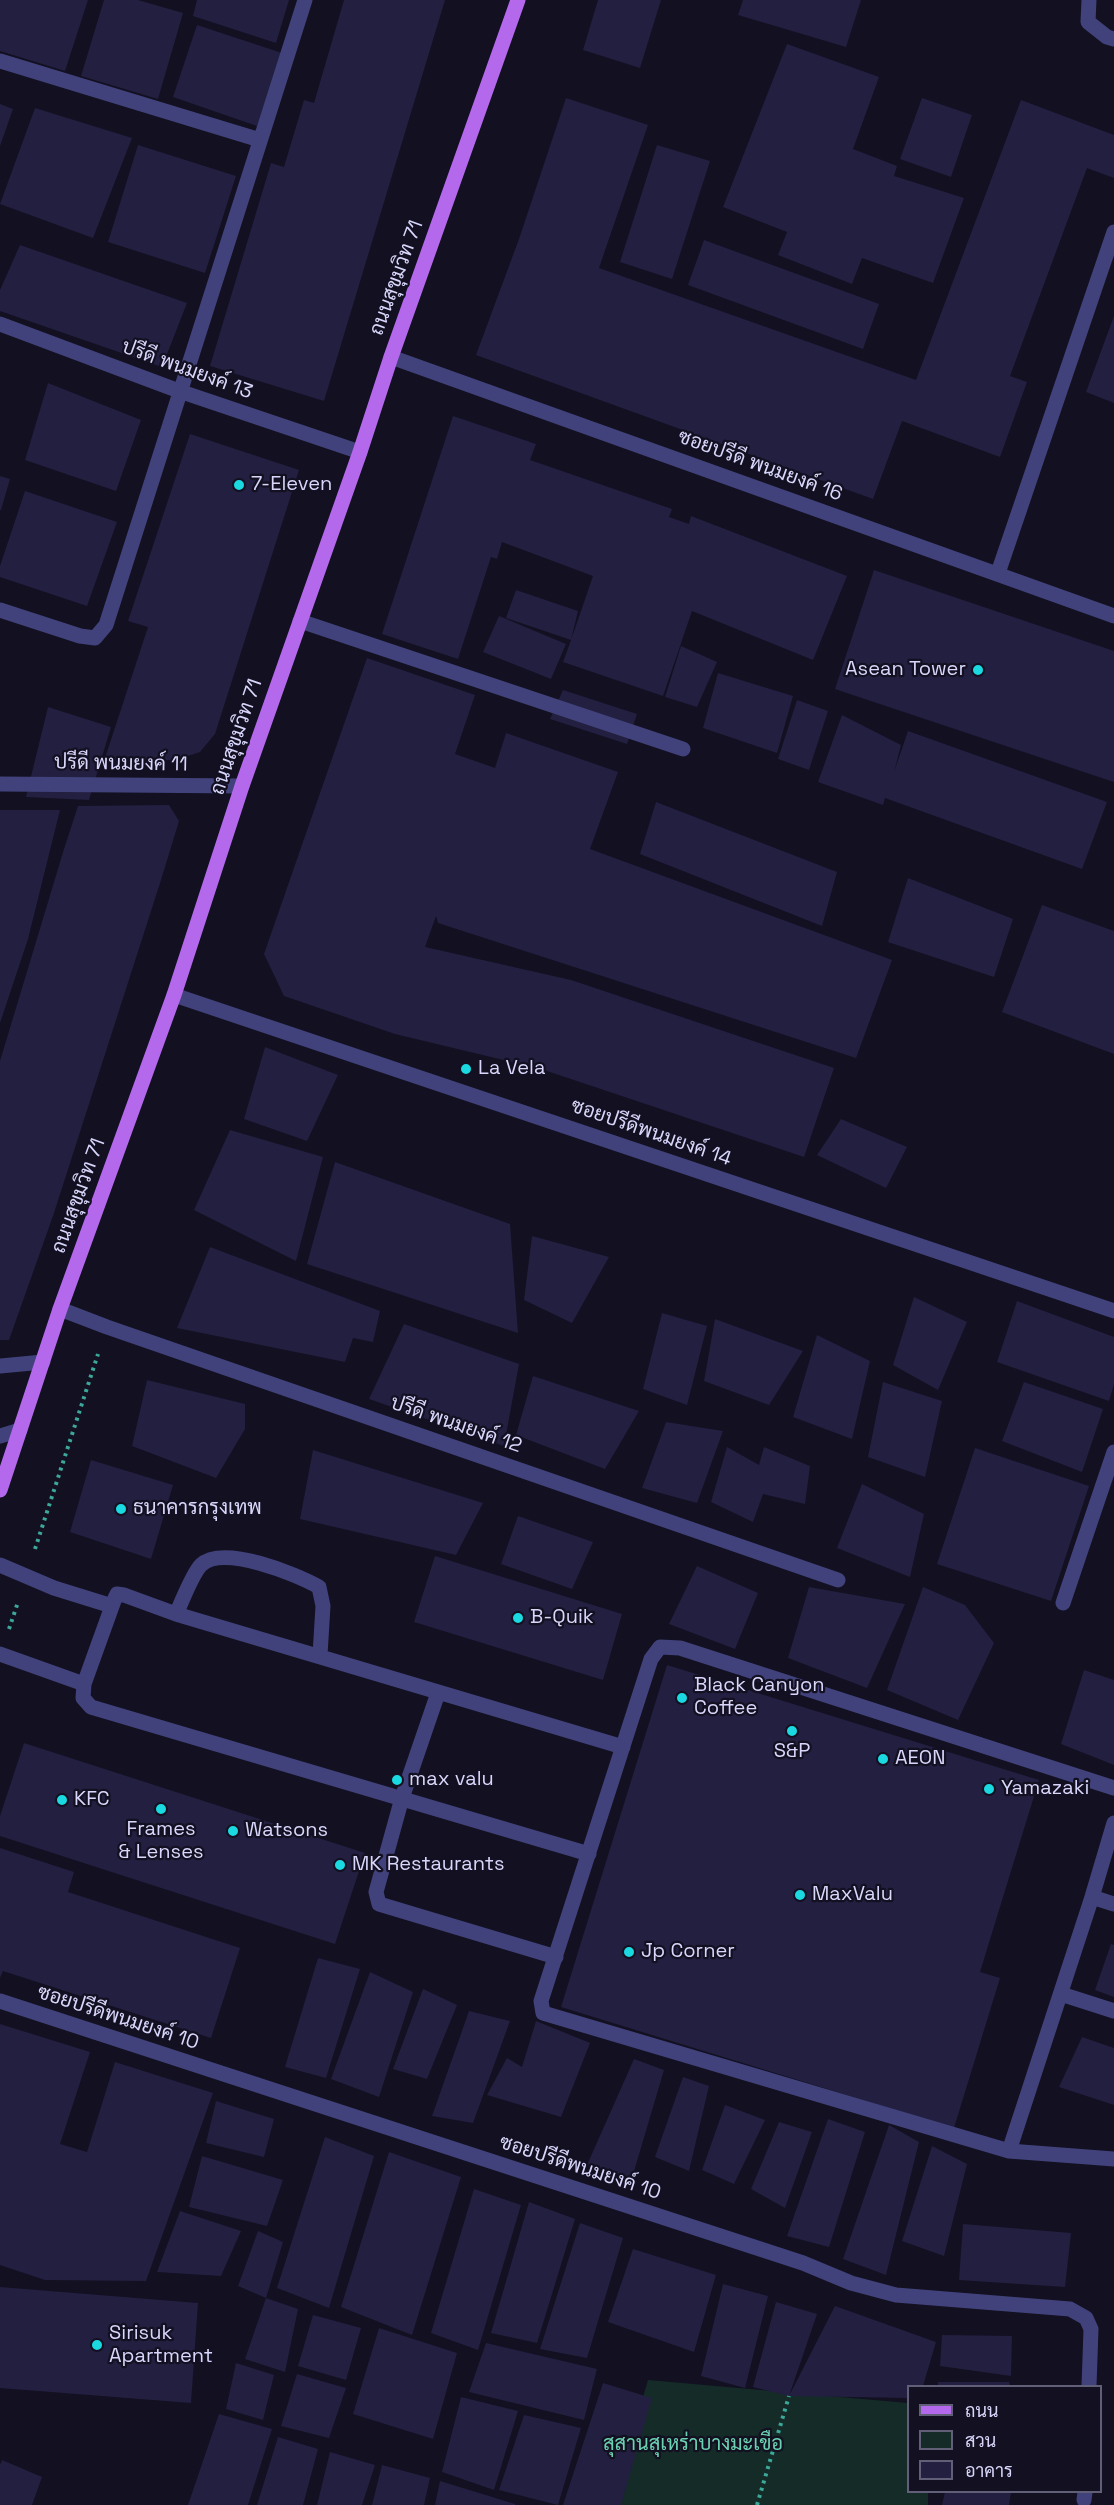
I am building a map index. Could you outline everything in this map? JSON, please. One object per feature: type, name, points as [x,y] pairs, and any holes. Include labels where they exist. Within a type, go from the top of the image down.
[{"type":"main road","name":"ถนนสุขุมวิท 71","points":[[0,1490],[60,1309],[174,995],[242,786],[518,0]]},
{"type":"street","points":[[0,610],[80,636],[95,638],[106,625],[178,391],[305,0]]},
{"type":"street","points":[[1089,0],[1088,22],[1107,37],[1114,39]]},
{"type":"street","points":[[0,61],[260,140]]},
{"type":"street","points":[[998,573],[1114,232]]},
{"type":"street","name":"ปรีดี พนมยงค์ 13","points":[[0,324],[178,391],[360,452]]},
{"type":"street","name":"ซอยปรีดี พนมยงค์ 16","points":[[391,357],[1114,616]]},
{"type":"street","points":[[300,621],[683,749]]},
{"type":"street","name":"ปรีดี พนมยงค์ 11","points":[[0,784],[242,786]]},
{"type":"street","name":"ซอยปรีดีพนมยงค์ 14","points":[[174,995],[1114,1311]]},
{"type":"street","name":"ปรีดี พนมยงค์ 12","points":[[60,1309],[838,1580]]},
{"type":"street","points":[[0,1366],[43,1362]]},
{"type":"street","points":[[0,1436],[20,1430]]},
{"type":"street","points":[[1063,1603],[1114,1452]]},
{"type":"street","points":[[176,1614],[201,1565],[215,1557],[238,1558],[307,1580],[319,1587],[323,1606],[320,1655]]},
{"type":"street","points":[[0,1565],[54,1588],[112,1606]]},
{"type":"street","points":[[589,1854],[92,1707],[83,1698],[84,1684],[117,1594],[176,1614],[623,1747]]},
{"type":"street","points":[[1114,1788],[680,1648],[660,1647],[651,1659],[542,2001],[543,2013],[1009,2151],[1114,2159]]},
{"type":"street","points":[[0,1654],[84,1684]]},
{"type":"street","points":[[438,1693],[402,1798],[376,1892],[379,1904],[556,1958]]},
{"type":"street","points":[[1009,2151],[1114,1823]]},
{"type":"street","points":[[1092,1897],[1114,1904]]},
{"type":"street","points":[[1061,1994],[1114,2011]]},
{"type":"street","name":"ซอยปรีดีพนมยงค์ 10","points":[[0,2001],[803,2263],[851,2283],[896,2295],[1070,2309],[1080,2313],[1091,2329],[1089,2385]]},
{"type":"path","points":[[0,1654],[107,1327]]},
{"type":"path","points":[[757,2505],[789,2396]]},
{"type":"green space","name":"สุสานสุเหร่าบางมะเขือ","points":[[648,2380],[907,2403],[907,2493],[928,2493],[928,2505],[611,2505]]},
{"type":"building","points":[[0,0],[88,0],[65,71],[0,51]]},
{"type":"building","points":[[104,0],[138,0],[183,13],[158,99],[81,76]]},
{"type":"building","points":[[197,0],[289,0],[276,43],[193,16]]},
{"type":"building","points":[[344,0],[445,0],[324,401],[210,366],[271,163],[284,167],[304,100],[314,103]]},
{"type":"building","points":[[598,0],[661,0],[640,68],[583,50]]},
{"type":"building","points":[[743,0],[861,0],[846,47],[738,15]]},
{"type":"building","points":[[197,25],[282,53],[257,126],[173,97]]},
{"type":"building","points":[[787,44],[879,77],[853,149],[897,166],[894,176],[964,198],[933,283],[862,258],[852,284],[778,255],[787,232],[723,207]]},
{"type":"building","points":[[566,98],[648,125],[599,268],[916,380],[1021,100],[1114,135],[1114,178],[1087,168],[1010,376],[1027,382],[1000,457],[902,421],[873,499],[476,355],[519,239]]},
{"type":"building","points":[[922,98],[972,115],[951,177],[900,159]]},
{"type":"building","points":[[0,104],[13,109],[0,146]]},
{"type":"building","points":[[35,108],[132,138],[93,238],[0,204]]},
{"type":"building","points":[[138,145],[236,176],[205,273],[108,242]]},
{"type":"building","points":[[657,145],[710,161],[672,279],[620,262]]},
{"type":"building","points":[[704,240],[879,304],[863,349],[688,285]]},
{"type":"building","points":[[20,245],[187,303],[162,367],[0,311],[0,290]]},
{"type":"building","points":[[1114,316],[1114,403],[1086,392]]},
{"type":"building","points":[[48,383],[141,420],[116,491],[25,460]]},
{"type":"building","points":[[453,416],[536,444],[530,460],[672,509],[669,517],[689,524],[691,516],[847,576],[813,660],[692,611],[663,696],[563,662],[593,576],[502,542],[497,559],[491,557],[458,659],[382,634]]},
{"type":"building","points":[[190,434],[299,470],[215,734],[200,752],[176,760],[104,761],[148,627],[128,621]]},
{"type":"building","points":[[0,476],[10,479],[1,510],[0,510]]},
{"type":"building","points":[[25,491],[117,522],[87,606],[0,577],[0,566]]},
{"type":"building","name":"Asean Tower","points":[[874,570],[1114,651],[1114,782],[835,689]]},
{"type":"building","points":[[516,590],[578,611],[571,640],[506,618]]},
{"type":"building","points":[[499,616],[566,644],[551,679],[483,652]]},
{"type":"building","points":[[681,646],[717,662],[697,707],[665,697]]},
{"type":"building","points":[[367,658],[475,695],[455,754],[495,768],[506,733],[618,772],[590,849],[892,960],[856,1058],[438,923],[436,916],[425,947],[571,980],[834,1068],[804,1157],[541,1069],[395,1034],[284,996],[264,954]]},
{"type":"building","points":[[718,673],[793,696],[777,753],[703,728]]},
{"type":"building","points":[[563,690],[637,714],[627,744],[550,719]]},
{"type":"building","points":[[797,700],[828,711],[809,770],[778,759]]},
{"type":"building","points":[[48,707],[111,727],[89,800],[26,797]]},
{"type":"building","points":[[842,715],[901,745],[894,772],[908,731],[1107,802],[1082,869],[885,798],[883,805],[818,782]]},
{"type":"building","points":[[656,802],[837,872],[822,926],[640,854]]},
{"type":"building","points":[[169,805],[179,821],[161,880],[53,1216],[9,1340],[0,1340],[0,1061],[64,849],[78,806]]},
{"type":"building","points":[[0,810],[60,810],[28,939],[0,1023]]},
{"type":"building","points":[[908,878],[1013,919],[994,977],[888,942]]},
{"type":"building","points":[[1042,905],[1114,931],[1114,1054],[1002,1012]]},
{"type":"building","points":[[265,1047],[338,1075],[307,1141],[244,1119]]},
{"type":"building","points":[[841,1119],[907,1147],[886,1188],[817,1155]]},
{"type":"building","points":[[230,1130],[323,1157],[296,1261],[194,1210]]},
{"type":"building","points":[[335,1162],[510,1224],[518,1333],[307,1264]]},
{"type":"building","points":[[532,1236],[609,1257],[572,1323],[524,1300]]},
{"type":"building","points":[[210,1247],[380,1311],[373,1342],[353,1338],[345,1362],[177,1328]]},
{"type":"building","points":[[914,1297],[967,1322],[938,1390],[893,1365]]},
{"type":"building","points":[[1017,1301],[1114,1337],[1114,1384],[1109,1401],[997,1362]]},
{"type":"building","points":[[662,1313],[707,1326],[687,1405],[643,1389]]},
{"type":"building","points":[[715,1319],[803,1351],[769,1405],[704,1381]]},
{"type":"building","points":[[404,1324],[519,1364],[504,1446],[369,1399]]},
{"type":"building","points":[[817,1335],[870,1361],[852,1439],[793,1417]]},
{"type":"building","points":[[533,1376],[639,1411],[605,1469],[516,1435]]},
{"type":"building","points":[[147,1380],[245,1404],[245,1429],[216,1478],[132,1446]]},
{"type":"building","points":[[883,1382],[942,1401],[925,1477],[868,1457]]},
{"type":"building","points":[[1024,1382],[1103,1409],[1082,1472],[1002,1441]]},
{"type":"building","points":[[666,1422],[723,1431],[697,1503],[642,1488]]},
{"type":"building","points":[[727,1447],[759,1465],[764,1447],[810,1466],[805,1504],[763,1494],[753,1522],[711,1502]]},
{"type":"building","points":[[975,1448],[1089,1486],[1051,1601],[937,1564]]},
{"type":"building","points":[[313,1450],[483,1503],[456,1555],[300,1519]]},
{"type":"building","name":"ธนาคารกรุงเทพ","points":[[91,1460],[173,1485],[151,1559],[70,1532]]},
{"type":"building","points":[[862,1484],[924,1514],[910,1577],[837,1548]]},
{"type":"building","points":[[518,1516],[593,1542],[572,1589],[501,1564]]},
{"type":"building","name":"B-Quik","points":[[435,1556],[622,1614],[603,1680],[414,1622]]},
{"type":"building","points":[[697,1566],[758,1593],[735,1649],[669,1624]]},
{"type":"building","points":[[809,1587],[905,1604],[867,1688],[788,1658]]},
{"type":"building","points":[[923,1587],[965,1605],[994,1643],[958,1720],[887,1690]]},
{"type":"building","name":"MaxValu","points":[[667,1665],[1039,1780],[980,1972],[1000,1978],[954,2128],[561,2007]]},
{"type":"building","points":[[1084,1670],[1114,1680],[1114,1765],[1061,1744]]},
{"type":"building","points":[[24,1743],[365,1853],[335,1944],[0,1836],[0,1816]]},
{"type":"building","points":[[0,1848],[74,1872],[68,1892],[240,1948],[211,2038],[3,1971],[0,1978]]},
{"type":"building","points":[[1111,1944],[1114,1945],[1114,1997],[1095,1990]]},
{"type":"building","points":[[318,1958],[360,1969],[326,2078],[285,2067]]},
{"type":"building","points":[[370,1972],[413,1992],[379,2097],[331,2079]]},
{"type":"building","points":[[423,1989],[457,2005],[427,2079],[393,2069]]},
{"type":"building","points":[[469,2011],[510,2021],[473,2123],[432,2116]]},
{"type":"building","points":[[536,2021],[590,2043],[561,2117],[487,2095],[507,2058],[522,2067]]},
{"type":"building","points":[[0,2024],[90,2052],[60,2144],[87,2152],[115,2062],[213,2093],[146,2281],[45,2280],[0,2265]]},
{"type":"building","points":[[1082,2037],[1114,2048],[1114,2105],[1059,2087]]},
{"type":"building","points":[[634,2059],[664,2070],[632,2178],[587,2165]]},
{"type":"building","points":[[683,2077],[709,2086],[689,2171],[655,2157]]},
{"type":"building","points":[[216,2101],[274,2119],[264,2157],[206,2143]]},
{"type":"building","points":[[725,2105],[765,2120],[734,2184],[702,2170]]},
{"type":"building","points":[[828,2119],[865,2132],[829,2247],[787,2236]]},
{"type":"building","points":[[779,2122],[812,2132],[785,2208],[751,2189]]},
{"type":"building","points":[[889,2125],[919,2142],[886,2275],[843,2259]]},
{"type":"building","points":[[325,2137],[374,2156],[329,2308],[277,2288]]},
{"type":"building","points":[[932,2146],[967,2164],[944,2256],[902,2241]]},
{"type":"building","points":[[389,2152],[461,2177],[412,2335],[341,2307]]},
{"type":"building","points":[[202,2156],[283,2180],[267,2226],[189,2207]]},
{"type":"building","points":[[474,2189],[521,2205],[478,2350],[431,2333]]},
{"type":"building","points":[[529,2202],[575,2219],[537,2343],[491,2333]]},
{"type":"building","points":[[180,2211],[241,2231],[221,2276],[157,2272]]},
{"type":"building","points":[[580,2223],[623,2238],[587,2358],[540,2349]]},
{"type":"building","points":[[963,2224],[1071,2233],[1065,2287],[959,2280]]},
{"type":"building","points":[[258,2231],[283,2242],[266,2298],[238,2286]]},
{"type":"building","points":[[633,2249],[716,2275],[694,2352],[608,2322]]},
{"type":"building","points":[[723,2284],[768,2296],[745,2388],[701,2376]]},
{"type":"building","name":"Sirisuk Apartment","points":[[0,2287],[198,2303],[191,2403],[0,2388]]},
{"type":"building","points":[[266,2298],[298,2309],[285,2372],[245,2359]]},
{"type":"building","points":[[776,2302],[817,2314],[789,2396],[753,2387]]},
{"type":"building","points":[[835,2306],[936,2342],[923,2385],[907,2385],[907,2398],[789,2396]]},
{"type":"building","points":[[313,2315],[361,2328],[346,2380],[298,2366]]},
{"type":"building","points":[[379,2328],[457,2353],[433,2439],[353,2414]]},
{"type":"building","points":[[942,2335],[1012,2336],[1011,2376],[940,2366]]},
{"type":"building","points":[[486,2343],[597,2369],[584,2420],[469,2392]]},
{"type":"building","points":[[236,2363],[274,2375],[263,2420],[226,2409]]},
{"type":"building","points":[[297,2374],[346,2388],[329,2438],[281,2426]]},
{"type":"building","points":[[938,2382],[1009,2382],[1010,2385],[938,2385]]},
{"type":"building","points":[[603,2383],[652,2398],[621,2505],[563,2505]]},
{"type":"building","points":[[461,2397],[518,2411],[494,2490],[442,2472]]},
{"type":"building","points":[[219,2414],[272,2429],[248,2505],[188,2505]]},
{"type":"building","points":[[524,2415],[581,2428],[558,2505],[499,2490]]},
{"type":"building","points":[[278,2437],[318,2449],[303,2505],[257,2505]]},
{"type":"building","points":[[330,2452],[375,2465],[362,2505],[317,2505]]},
{"type":"building","points":[[2,2460],[42,2477],[32,2505],[0,2505]]},
{"type":"building","points":[[382,2465],[430,2478],[424,2505],[372,2505]]},
{"type":"building","points":[[440,2481],[515,2504],[515,2505],[435,2505]]},
{"type":"building","points":[[945,2493],[1011,2493],[1009,2505],[942,2505]]},
{"type":"place","name":"7-Eleven","points":[[239,485]]},
{"type":"place","name":"Asean Tower","points":[[978,670]]},
{"type":"place","name":"La Vela","points":[[466,1069]]},
{"type":"place","name":"ธนาคารกรุงเทพ","points":[[121,1509]]},
{"type":"place","name":"B-Quik","points":[[518,1618]]},
{"type":"place","name":"Black Canyon Coffee","points":[[682,1698]]},
{"type":"place","name":"S&P","points":[[792,1731]]},
{"type":"place","name":"AEON","points":[[883,1759]]},
{"type":"place","name":"max valu","points":[[397,1780]]},
{"type":"place","name":"Yamazaki","points":[[989,1789]]},
{"type":"place","name":"KFC","points":[[62,1800]]},
{"type":"place","name":"Frames & Lenses","points":[[161,1809]]},
{"type":"place","name":"Watsons","points":[[233,1831]]},
{"type":"place","name":"MK Restaurants","points":[[340,1865]]},
{"type":"place","name":"MaxValu","points":[[800,1895]]},
{"type":"place","name":"Jp Corner","points":[[629,1952]]},
{"type":"place","name":"Sirisuk Apartment","points":[[97,2345]]}]
